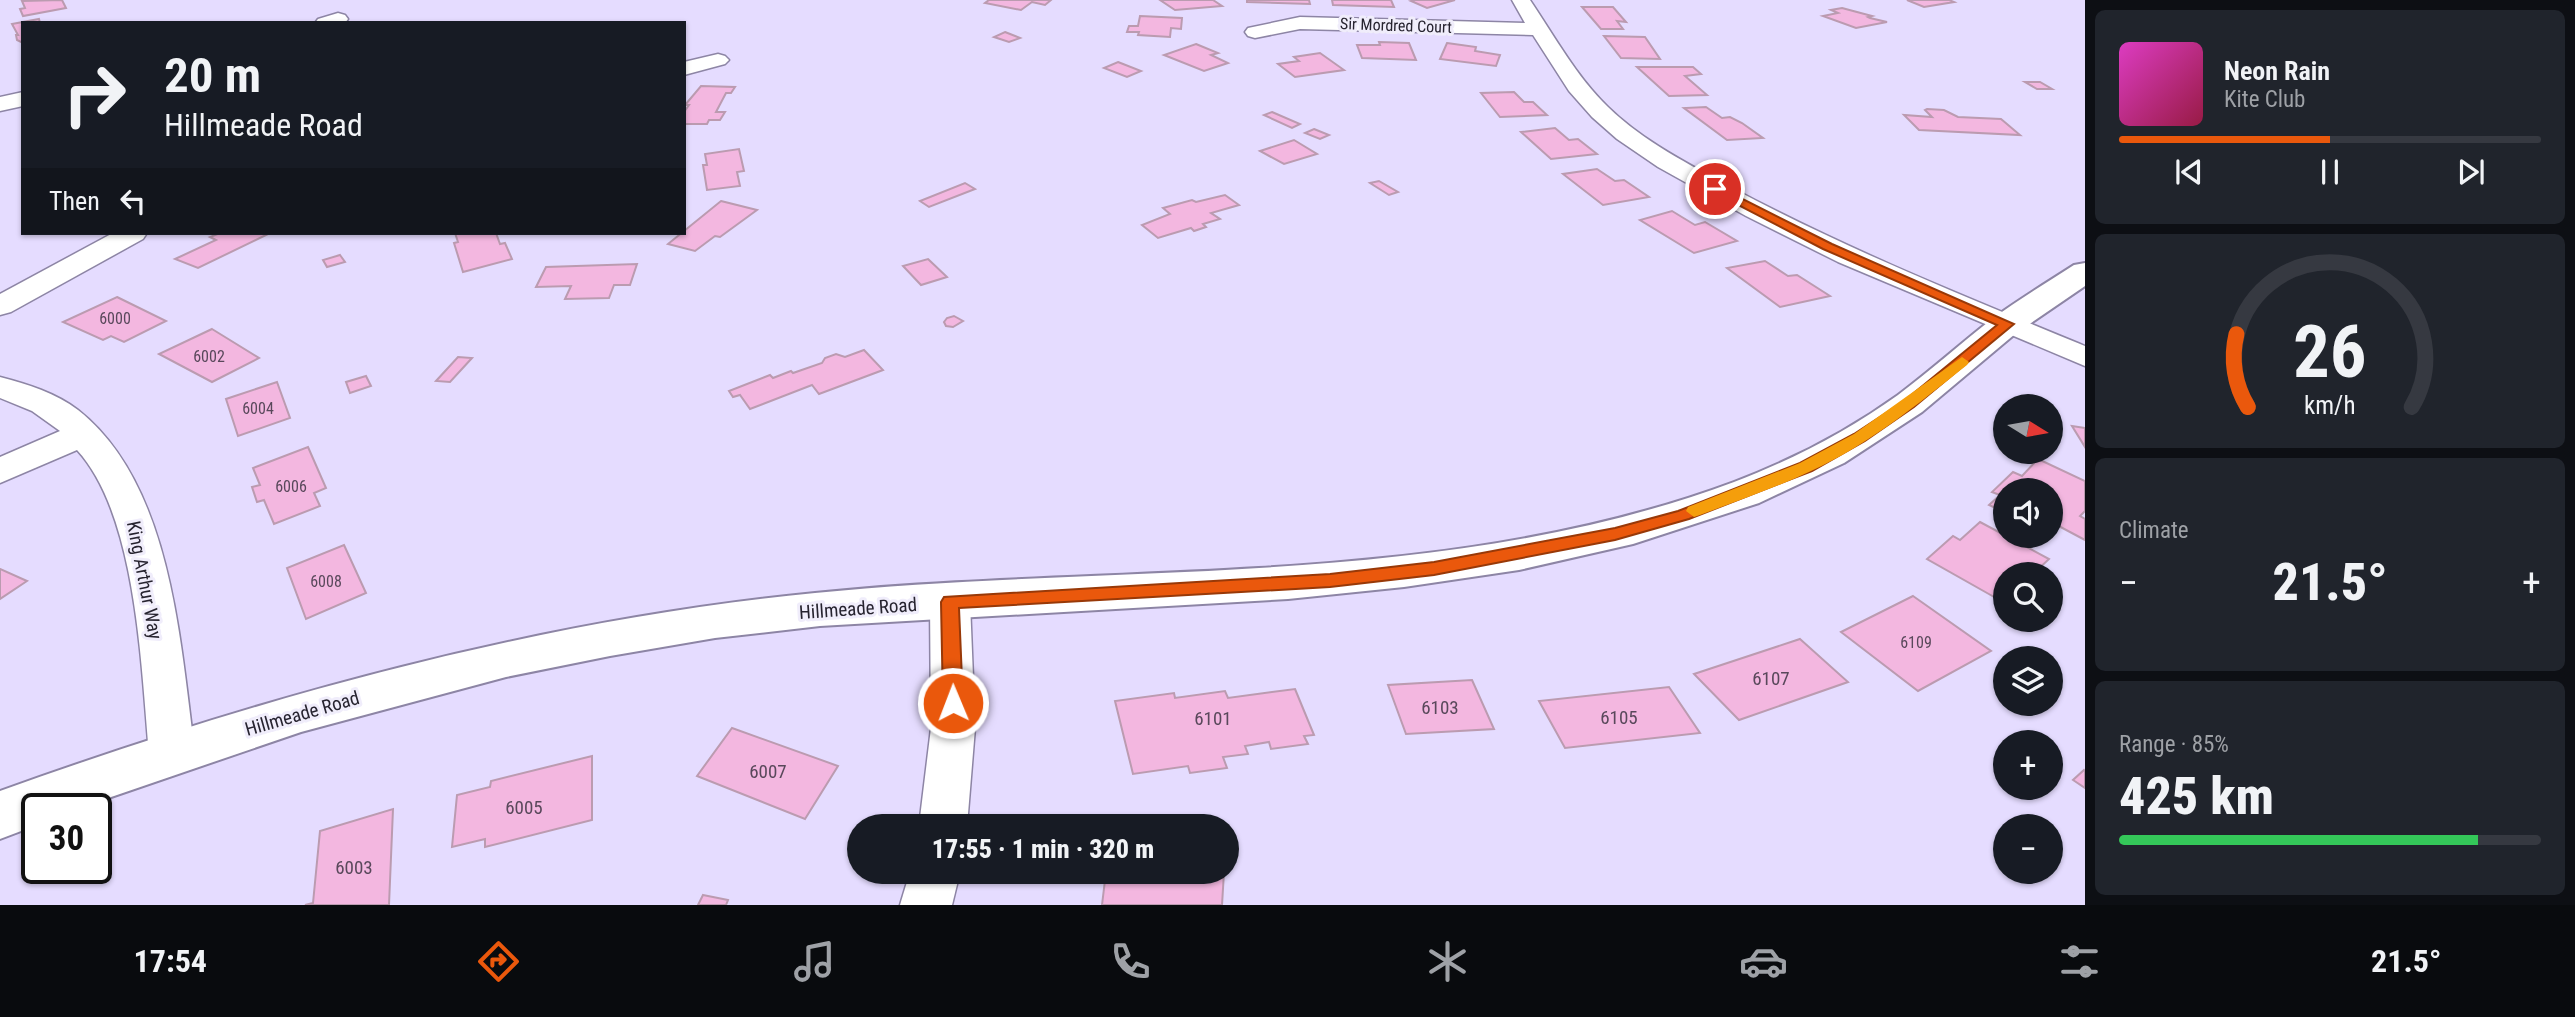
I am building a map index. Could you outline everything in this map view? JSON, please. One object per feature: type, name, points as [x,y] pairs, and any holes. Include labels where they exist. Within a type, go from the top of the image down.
[{"type":"street","points":[[1521,0],[1573,81],[1598,110],[1643,145],[1682,170],[1785,226],[2085,357]]},
{"type":"street","name":"Sir Mordred Court","points":[[1255,32],[1309,23],[1539,29]]},
{"type":"street","points":[[686,68],[718,60]]},
{"type":"street","points":[[0,104],[21,99]]},
{"type":"street","points":[[0,306],[129,235]]},
{"type":"street","name":"Hillmeade Road","points":[[0,816],[172,753],[354,698],[526,655],[736,619],[818,610],[1330,581],[1434,569],[1615,534],[1683,515],[1806,467],[1860,438],[1909,404],[2007,324],[2085,272]]},
{"type":"street","name":"King Arthur Way","points":[[0,387],[47,405],[84,433],[108,464],[135,522],[154,612],[172,753]]},
{"type":"street","points":[[0,471],[84,433]]},
{"type":"street","points":[[944,814],[953,728],[950,602]]},
{"type":"street","points":[[926,905],[932,884]]},
{"type":"building","points":[[62,0],[66,8],[23,16],[20,9],[25,8],[22,1]]},
{"type":"building","points":[[989,0],[1051,0],[1045,5],[1032,2],[1021,10],[985,3]]},
{"type":"building","points":[[1160,0],[1213,0],[1222,6],[1175,10]]},
{"type":"building","points":[[1309,0],[1310,4],[1247,2]]},
{"type":"building","points":[[1332,0],[1391,0],[1394,7],[1333,5]]},
{"type":"building","points":[[1455,0],[1427,8],[1411,1]]},
{"type":"building","points":[[1907,0],[1949,0],[1954,2],[1924,7]]},
{"type":"building","points":[[1582,7],[1613,7],[1626,22],[1617,21],[1623,29],[1601,29]]},
{"type":"building","points":[[1842,8],[1887,22],[1856,28],[1823,16],[1838,13],[1831,10]]},
{"type":"building","points":[[1140,16],[1182,18],[1181,29],[1171,28],[1170,37],[1127,32],[1129,26],[1138,26]]},
{"type":"building","points":[[21,22],[21,42],[17,40],[18,35],[12,24]]},
{"type":"building","points":[[1005,32],[1020,38],[1009,42],[994,37]]},
{"type":"building","points":[[1604,36],[1645,37],[1660,59],[1621,58]]},
{"type":"building","points":[[1379,42],[1409,43],[1416,60],[1362,58],[1357,45],[1380,45]]},
{"type":"building","points":[[1447,43],[1476,47],[1475,51],[1500,55],[1496,66],[1440,59]]},
{"type":"building","points":[[1196,44],[1218,53],[1211,55],[1228,63],[1204,71],[1164,55]]},
{"type":"building","points":[[1320,53],[1344,70],[1295,77],[1278,64],[1299,61],[1294,57]]},
{"type":"building","points":[[1118,62],[1141,71],[1127,77],[1104,68]]},
{"type":"building","points":[[1637,67],[1693,67],[1701,74],[1685,76],[1707,95],[1669,96]]},
{"type":"building","points":[[2025,82],[2040,82],[2052,89],[2037,89]]},
{"type":"building","points":[[701,86],[735,87],[731,93],[726,93],[716,112],[725,112],[720,120],[709,120],[707,124],[686,124],[686,109],[689,105],[686,104]]},
{"type":"building","points":[[1514,92],[1524,102],[1533,102],[1547,115],[1500,117],[1481,93]]},
{"type":"building","points":[[1706,107],[1722,118],[1730,117],[1742,123],[1763,138],[1727,140],[1684,108]]},
{"type":"building","points":[[1925,110],[1944,110],[1958,117],[2001,119],[2020,135],[1919,130],[1904,115],[1932,117]]},
{"type":"building","points":[[1272,112],[1300,124],[1292,128],[1264,115]]},
{"type":"building","points":[[1555,128],[1569,140],[1578,139],[1597,154],[1551,159],[1521,132]]},
{"type":"building","points":[[1314,129],[1329,135],[1320,139],[1305,133]]},
{"type":"building","points":[[1294,140],[1317,154],[1284,164],[1260,151]]},
{"type":"building","points":[[739,149],[744,171],[737,172],[740,186],[707,190],[703,165],[707,165],[705,154]]},
{"type":"building","points":[[1597,169],[1615,181],[1624,180],[1649,197],[1603,205],[1563,174]]},
{"type":"building","points":[[1379,181],[1398,192],[1389,195],[1370,183]]},
{"type":"building","points":[[965,183],[975,189],[929,207],[920,201]]},
{"type":"building","points":[[1225,195],[1239,205],[1211,213],[1220,219],[1203,224],[1206,227],[1194,231],[1191,228],[1158,238],[1142,225],[1170,214],[1163,208]]},
{"type":"building","points":[[721,201],[757,210],[720,237],[715,236],[695,251],[668,244],[679,235],[686,235],[686,229]]},
{"type":"building","points":[[1672,211],[1695,225],[1705,222],[1737,241],[1694,253],[1640,220]]},
{"type":"building","points":[[266,235],[198,268],[175,259],[216,240],[210,237]]},
{"type":"building","points":[[456,235],[497,235],[500,244],[505,243],[512,259],[463,272],[454,243],[458,242]]},
{"type":"building","points":[[340,255],[345,262],[327,267],[323,260]]},
{"type":"building","points":[[928,259],[947,277],[921,285],[903,266]]},
{"type":"building","points":[[1765,261],[1788,276],[1797,275],[1830,296],[1780,307],[1727,268]]},
{"type":"building","points":[[637,264],[630,285],[614,285],[609,298],[565,299],[571,286],[536,287],[546,267]]},
{"type":"building","points":[[117,297],[166,321],[124,342],[111,336],[103,340],[63,322]]},
{"type":"building","points":[[954,316],[963,321],[953,327],[946,326],[944,322],[947,318]]},
{"type":"building","points":[[212,329],[259,358],[212,382],[159,354]]},
{"type":"building","points":[[864,350],[883,370],[819,394],[812,385],[750,409],[740,395],[733,397],[729,391],[770,375],[773,378],[822,363],[825,358],[836,354],[845,357]]},
{"type":"building","points":[[458,357],[472,358],[450,382],[436,381]]},
{"type":"building","points":[[366,376],[371,386],[350,393],[346,382]]},
{"type":"building","points":[[277,382],[290,418],[238,436],[226,399]]},
{"type":"building","points":[[2072,426],[2085,428],[2085,447]]},
{"type":"building","points":[[308,447],[326,488],[314,493],[320,506],[274,524],[264,500],[257,502],[252,487],[260,485],[253,468]]},
{"type":"building","points":[[2033,464],[2049,464],[2085,481],[2085,511],[2080,516],[2085,519],[2085,540],[2063,528],[2063,478],[2007,478],[2013,472],[2022,476]]},
{"type":"building","points":[[1980,522],[1993,529],[1993,548],[2028,548],[2049,559],[2046,562],[1993,562],[1993,596],[1927,559],[1953,536],[1960,540]]},
{"type":"building","points":[[344,545],[366,593],[306,619],[287,568]]},
{"type":"building","points":[[0,569],[27,581],[0,599]]},
{"type":"building","points":[[1913,596],[1991,651],[1918,691],[1841,632]]},
{"type":"building","points":[[1800,639],[1848,682],[1739,720],[1694,674]]},
{"type":"building","points":[[1472,680],[1494,729],[1406,734],[1388,685]]},
{"type":"building","points":[[1669,687],[1700,733],[1565,748],[1539,701]]},
{"type":"building","points":[[1295,689],[1314,735],[1304,736],[1308,744],[1271,749],[1269,742],[1245,746],[1248,754],[1223,757],[1227,768],[1190,773],[1188,766],[1133,774],[1115,701],[1174,693],[1175,698],[1225,691],[1228,698]]},
{"type":"building","points":[[732,728],[838,766],[805,819],[697,776]]},
{"type":"building","points":[[592,756],[592,820],[485,847],[485,839],[452,847],[457,795],[490,787],[491,781]]},
{"type":"building","points":[[2085,771],[2085,788],[2073,780]]},
{"type":"building","points":[[393,809],[389,905],[305,905],[313,903],[320,831]]},
{"type":"building","points":[[1105,884],[1223,884],[1222,905],[1102,905]]},
{"type":"building","points":[[703,895],[728,900],[726,905],[698,905]]},
{"type":"slow traffic","points":[[1694,511],[1806,467],[1860,438],[1962,362]]},
{"type":"route","points":[[953,703],[950,602],[1330,581],[1434,569],[1533,552],[1615,534],[1683,515],[1806,467],[1860,438],[1909,404],[2007,324],[1828,246],[1715,189]]}]
